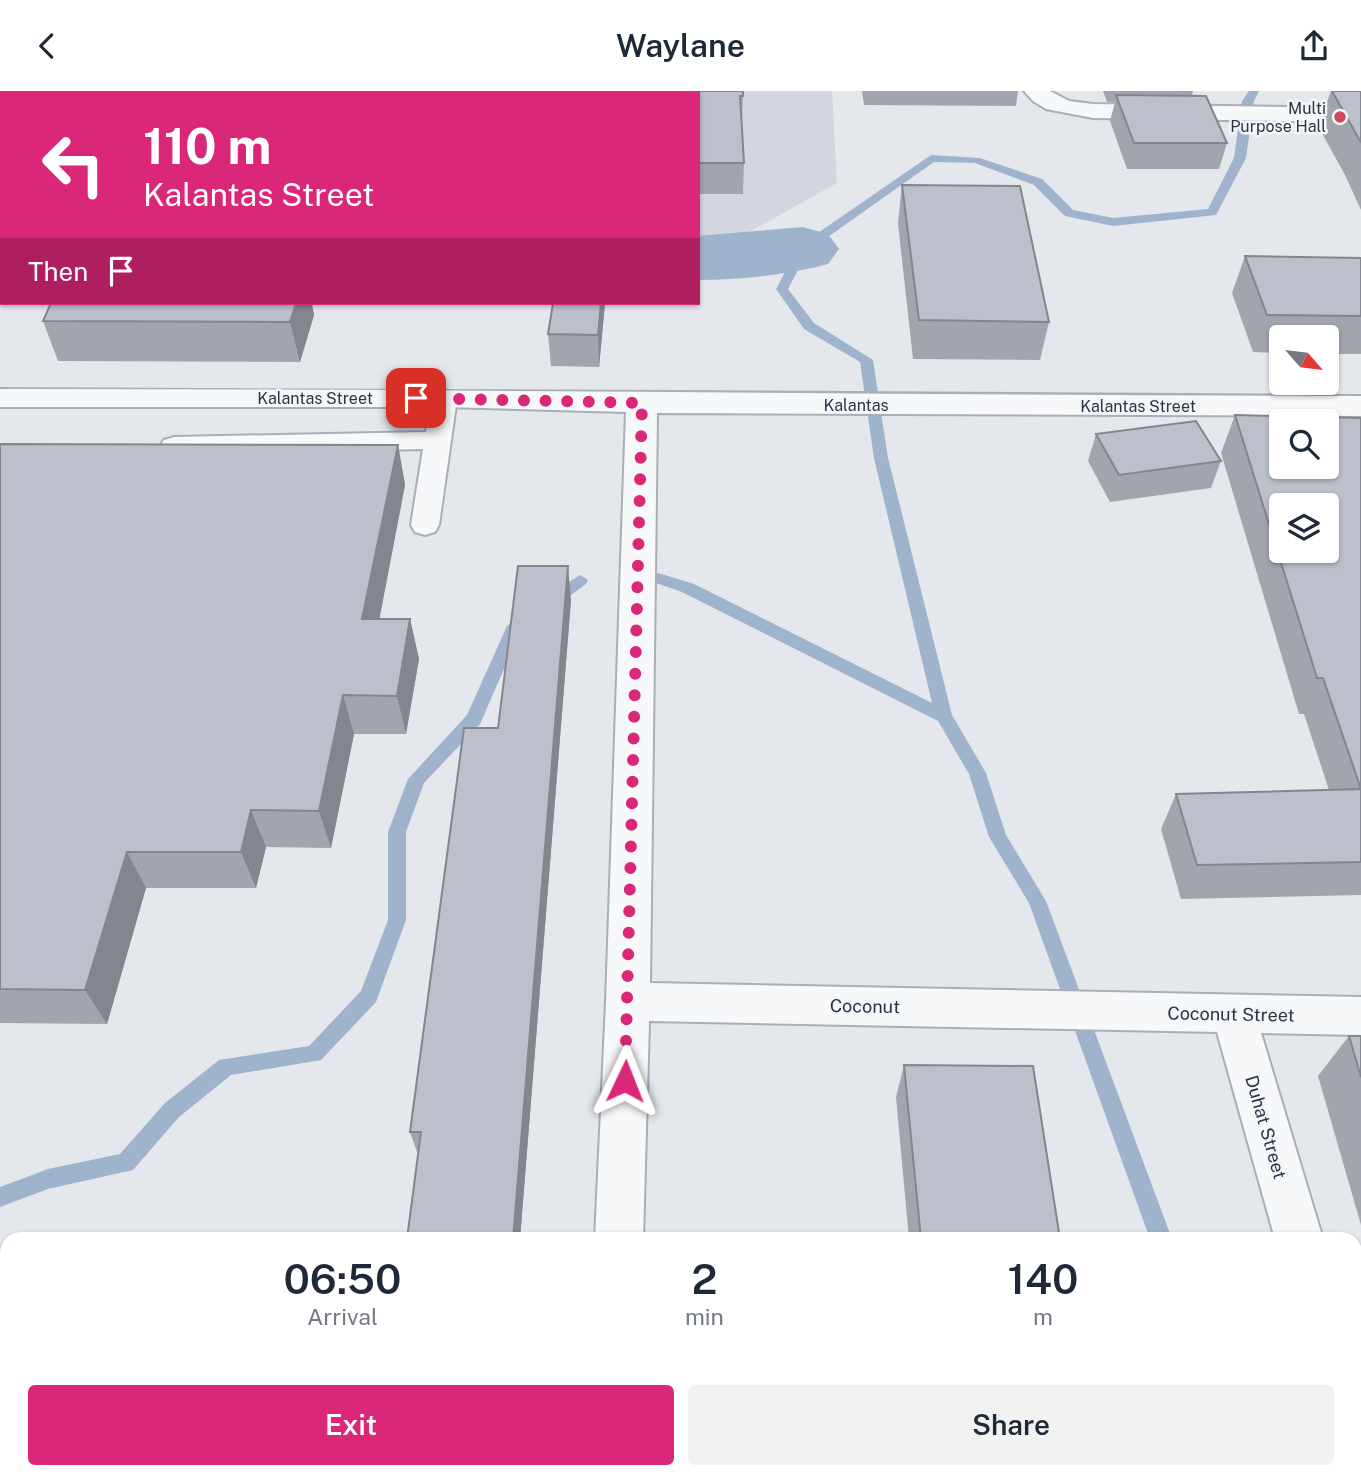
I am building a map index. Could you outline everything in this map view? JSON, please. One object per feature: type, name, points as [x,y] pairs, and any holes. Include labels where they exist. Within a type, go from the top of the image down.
[{"type":"street","points":[[1036,91],[1043,99],[1068,108],[1202,114],[1361,115]]},
{"type":"street","name":"Kalantas Street","points":[[0,398],[444,398],[798,404]]},
{"type":"street","points":[[619,1232],[628,1002],[642,403]]},
{"type":"street","name":"Kalantas","points":[[798,404],[914,405]]},
{"type":"street","name":"Kalantas Street","points":[[914,405],[1361,406]]},
{"type":"street","name":"Coconut","points":[[628,1002],[1102,1010]]},
{"type":"street","name":"Coconut Street","points":[[1102,1010],[1361,1016]]},
{"type":"street","name":"Duhat Street","points":[[1234,1015],[1296,1232]]},
{"type":"lane","points":[[425,525],[444,398]]},
{"type":"lane","points":[[150,446],[438,440]]},
{"type":"shaded area","points":[[700,91],[832,91],[837,183],[728,244],[700,244]]},
{"type":"building","points":[[700,91],[743,91],[743,96],[740,96],[744,163],[700,163]]},
{"type":"building","points":[[1332,91],[1361,91],[1361,142],[1359,139]]},
{"type":"building","points":[[1116,95],[1206,96],[1227,143],[1134,143]]},
{"type":"building","points":[[902,185],[1020,186],[1049,322],[919,320]]},
{"type":"building","points":[[1245,256],[1361,258],[1361,316],[1267,315]]},
{"type":"building","points":[[50,305],[295,305],[290,322],[43,321]]},
{"type":"building","points":[[553,305],[601,305],[598,335],[548,334]]},
{"type":"building","points":[[1235,415],[1269,416],[1269,479],[1339,479],[1339,417],[1361,418],[1361,789],[1323,678],[1317,678],[1281,563],[1339,563],[1339,493],[1269,493],[1269,524]]},
{"type":"building","points":[[1196,421],[1221,461],[1119,475],[1096,434]]},
{"type":"building","points":[[0,444],[398,445],[362,619],[410,619],[397,696],[343,695],[319,811],[251,810],[241,852],[127,852],[85,990],[0,989]]},
{"type":"building","points":[[518,566],[568,566],[514,1232],[408,1232],[421,1132],[410,1132],[464,728],[498,728]]},
{"type":"building","points":[[1361,789],[1361,862],[1197,865],[1176,794]]},
{"type":"building","points":[[1349,1036],[1361,1036],[1361,1077]]},
{"type":"building","points":[[904,1065],[1033,1066],[1059,1232],[920,1232]]},
{"type":"waterway","points":[[944,716],[881,458],[866,360],[809,326],[782,289],[803,249],[931,158],[976,160],[1038,182],[1069,213],[1113,222],[1212,212],[1240,158],[1248,101],[1254,91]]},
{"type":"waterway","points":[[700,258],[803,249]]},
{"type":"waterway","points":[[658,578],[688,588],[944,716]]},
{"type":"waterway","points":[[550,602],[580,580]]},
{"type":"waterway","points":[[0,1197],[48,1179],[126,1163],[172,1110],[226,1066],[314,1054],[369,996],[397,920],[397,832],[417,779],[474,719],[515,626],[521,622]]},
{"type":"waterway","points":[[944,716],[977,773],[998,837],[1037,901],[1158,1232]]},
{"type":"place","name":"Multi Purpose Hall","points":[[1340,117]]},
{"type":"route","points":[[416,398],[642,403],[625,1081]]}]
